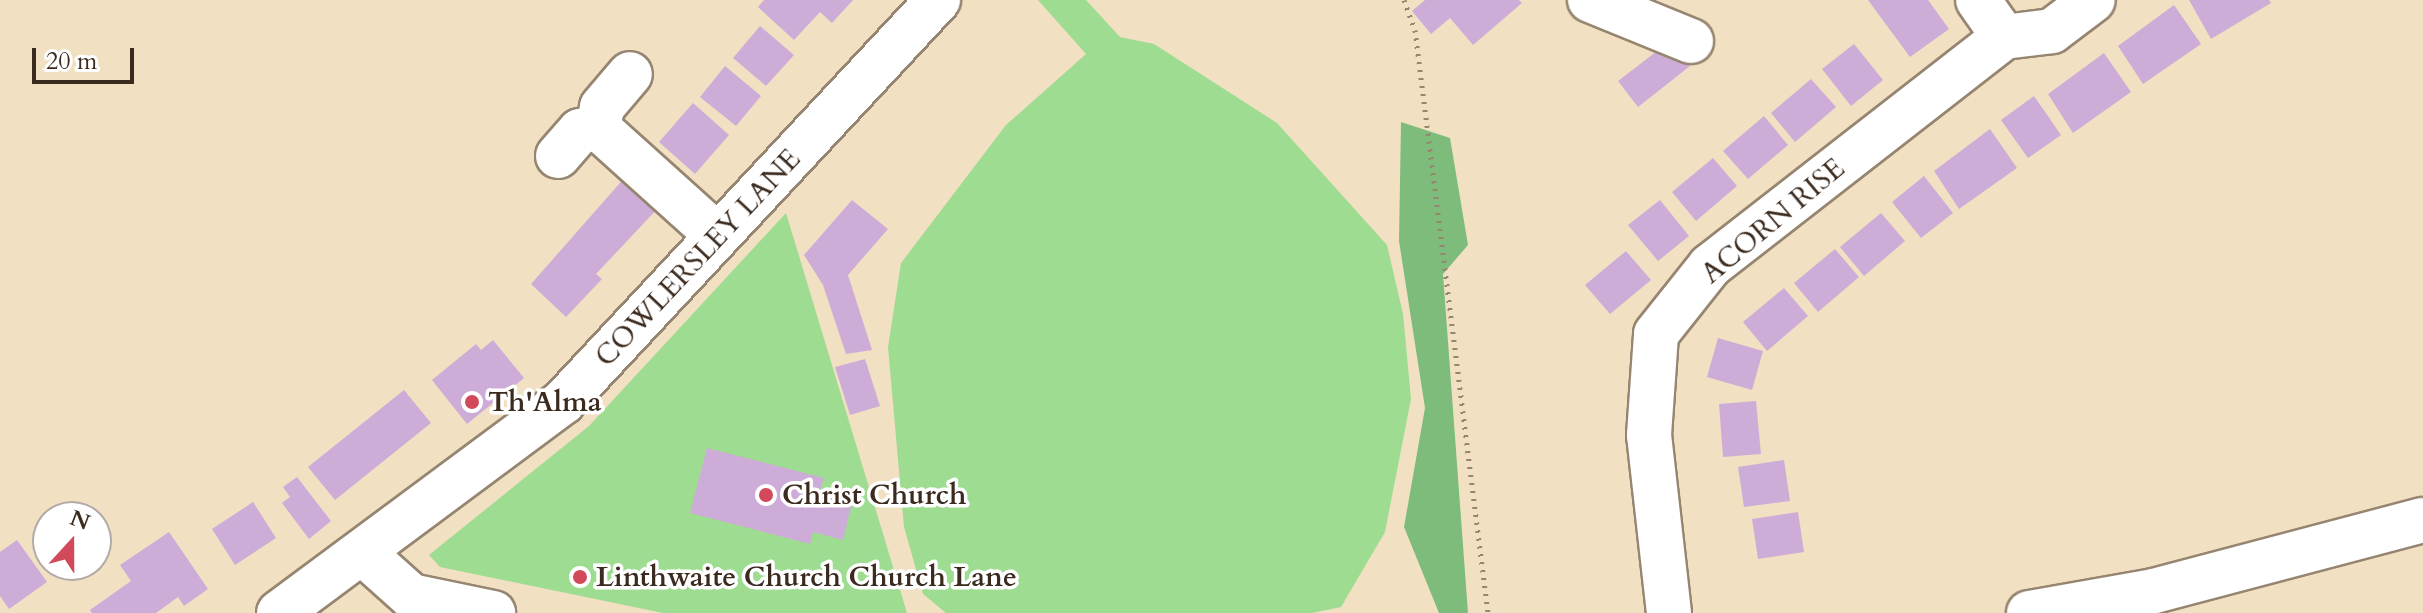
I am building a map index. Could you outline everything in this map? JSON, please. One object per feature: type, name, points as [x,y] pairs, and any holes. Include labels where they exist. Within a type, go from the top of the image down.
[{"type":"street","name":"COWLERSLEY LANE","points":[[279,613],[364,554],[563,402],[938,0]]},
{"type":"street","points":[[1590,0],[1691,41]]},
{"type":"street","points":[[1978,0],[2004,37],[2052,31],[2093,0]]},
{"type":"street","name":"ACORN RISE","points":[[1669,613],[1649,435],[1656,334],[1710,266],[2004,37]]},
{"type":"street","points":[[598,128],[602,107],[630,74]]},
{"type":"street","points":[[598,128],[718,236]]},
{"type":"street","points":[[558,156],[580,131],[598,128]]},
{"type":"street","points":[[2029,613],[2154,591],[2423,520]]},
{"type":"street","points":[[364,554],[411,596],[493,613]]},
{"type":"path","points":[[1404,0],[1415,30],[1488,613]]},
{"type":"green space","points":[[1038,0],[1086,0],[1120,37],[1154,44],[1277,123],[1387,245],[1403,314],[1411,399],[1385,532],[1341,607],[1312,613],[946,613],[923,594],[904,527],[888,347],[901,263],[1006,125],[1086,54]]},
{"type":"green space","points":[[1401,122],[1450,138],[1468,245],[1443,274],[1468,613],[1439,613],[1404,527],[1425,408],[1399,241]]},
{"type":"green space","points":[[786,213],[907,613],[663,613],[440,567],[429,555],[589,426]]},
{"type":"building","points":[[764,0],[853,0],[832,23],[820,12],[794,40],[758,7]]},
{"type":"building","points":[[1425,0],[1519,0],[1522,3],[1473,45],[1450,18],[1431,34],[1412,11]]},
{"type":"building","points":[[1868,0],[1928,0],[1949,29],[1910,57]]},
{"type":"building","points":[[2189,0],[2269,0],[2271,3],[2211,39]]},
{"type":"building","points":[[2174,5],[2201,44],[2143,84],[2118,46]]},
{"type":"building","points":[[760,26],[794,55],[766,86],[733,58]]},
{"type":"building","points":[[1670,41],[1690,66],[1638,107],[1618,81]]},
{"type":"building","points":[[1854,44],[1883,80],[1851,106],[1822,69]]},
{"type":"building","points":[[2104,53],[2131,92],[2073,133],[2048,94]]},
{"type":"building","points":[[725,66],[761,96],[736,126],[700,97]]},
{"type":"building","points":[[1811,79],[1836,107],[1795,142],[1771,113]]},
{"type":"building","points":[[2034,96],[2061,135],[2028,158],[2001,120]]},
{"type":"building","points":[[693,103],[729,135],[695,174],[659,142]]},
{"type":"building","points":[[1764,116],[1788,145],[1748,179],[1723,151]]},
{"type":"building","points":[[1990,129],[2017,168],[1959,209],[1934,171]]},
{"type":"building","points":[[1713,158],[1737,186],[1696,221],[1672,192]]},
{"type":"building","points":[[627,175],[660,206],[596,274],[602,279],[566,317],[531,284]]},
{"type":"building","points":[[1924,176],[1953,213],[1921,238],[1892,202]]},
{"type":"building","points":[[852,200],[888,229],[848,275],[872,350],[846,354],[823,285],[804,255]]},
{"type":"building","points":[[1660,200],[1689,236],[1658,261],[1628,225]]},
{"type":"building","points":[[1881,213],[1905,241],[1864,276],[1840,247]]},
{"type":"building","points":[[1835,249],[1859,277],[1818,312],[1794,283]]},
{"type":"building","points":[[1626,251],[1651,280],[1610,314],[1585,285]]},
{"type":"building","points":[[1784,288],[1808,316],[1767,351],[1743,322]]},
{"type":"building","points":[[1718,338],[1763,351],[1752,390],[1707,377]]},
{"type":"building","name":"Th'Alma","points":[[493,340],[524,378],[467,424],[432,380],[476,344],[481,350]]},
{"type":"building","points":[[865,359],[880,406],[850,415],[835,367]]},
{"type":"building","points":[[404,390],[431,423],[335,500],[308,467]]},
{"type":"building","points":[[1756,401],[1761,454],[1723,457],[1719,404]]},
{"type":"building","name":"Christ Church","points":[[707,448],[824,478],[820,490],[853,499],[843,540],[813,532],[810,544],[690,513]]},
{"type":"building","points":[[1784,460],[1790,501],[1744,507],[1738,467]]},
{"type":"building","points":[[297,477],[331,521],[309,539],[282,503],[290,497],[283,487]]},
{"type":"building","points":[[253,502],[276,538],[235,565],[212,529]]},
{"type":"building","points":[[1798,512],[1804,552],[1758,559],[1752,519]]},
{"type":"building","points":[[169,532],[208,589],[184,606],[178,597],[156,613],[92,613],[90,610],[131,581],[120,565]]},
{"type":"building","points":[[17,540],[32,561],[32,581],[47,582],[9,609],[0,596],[0,552]]},
{"type":"place","name":"Th'Alma","points":[[472,402]]},
{"type":"place","name":"Christ Church","points":[[766,495]]},
{"type":"place","name":"Linthwaite Church Church Lane","points":[[580,577]]}]
